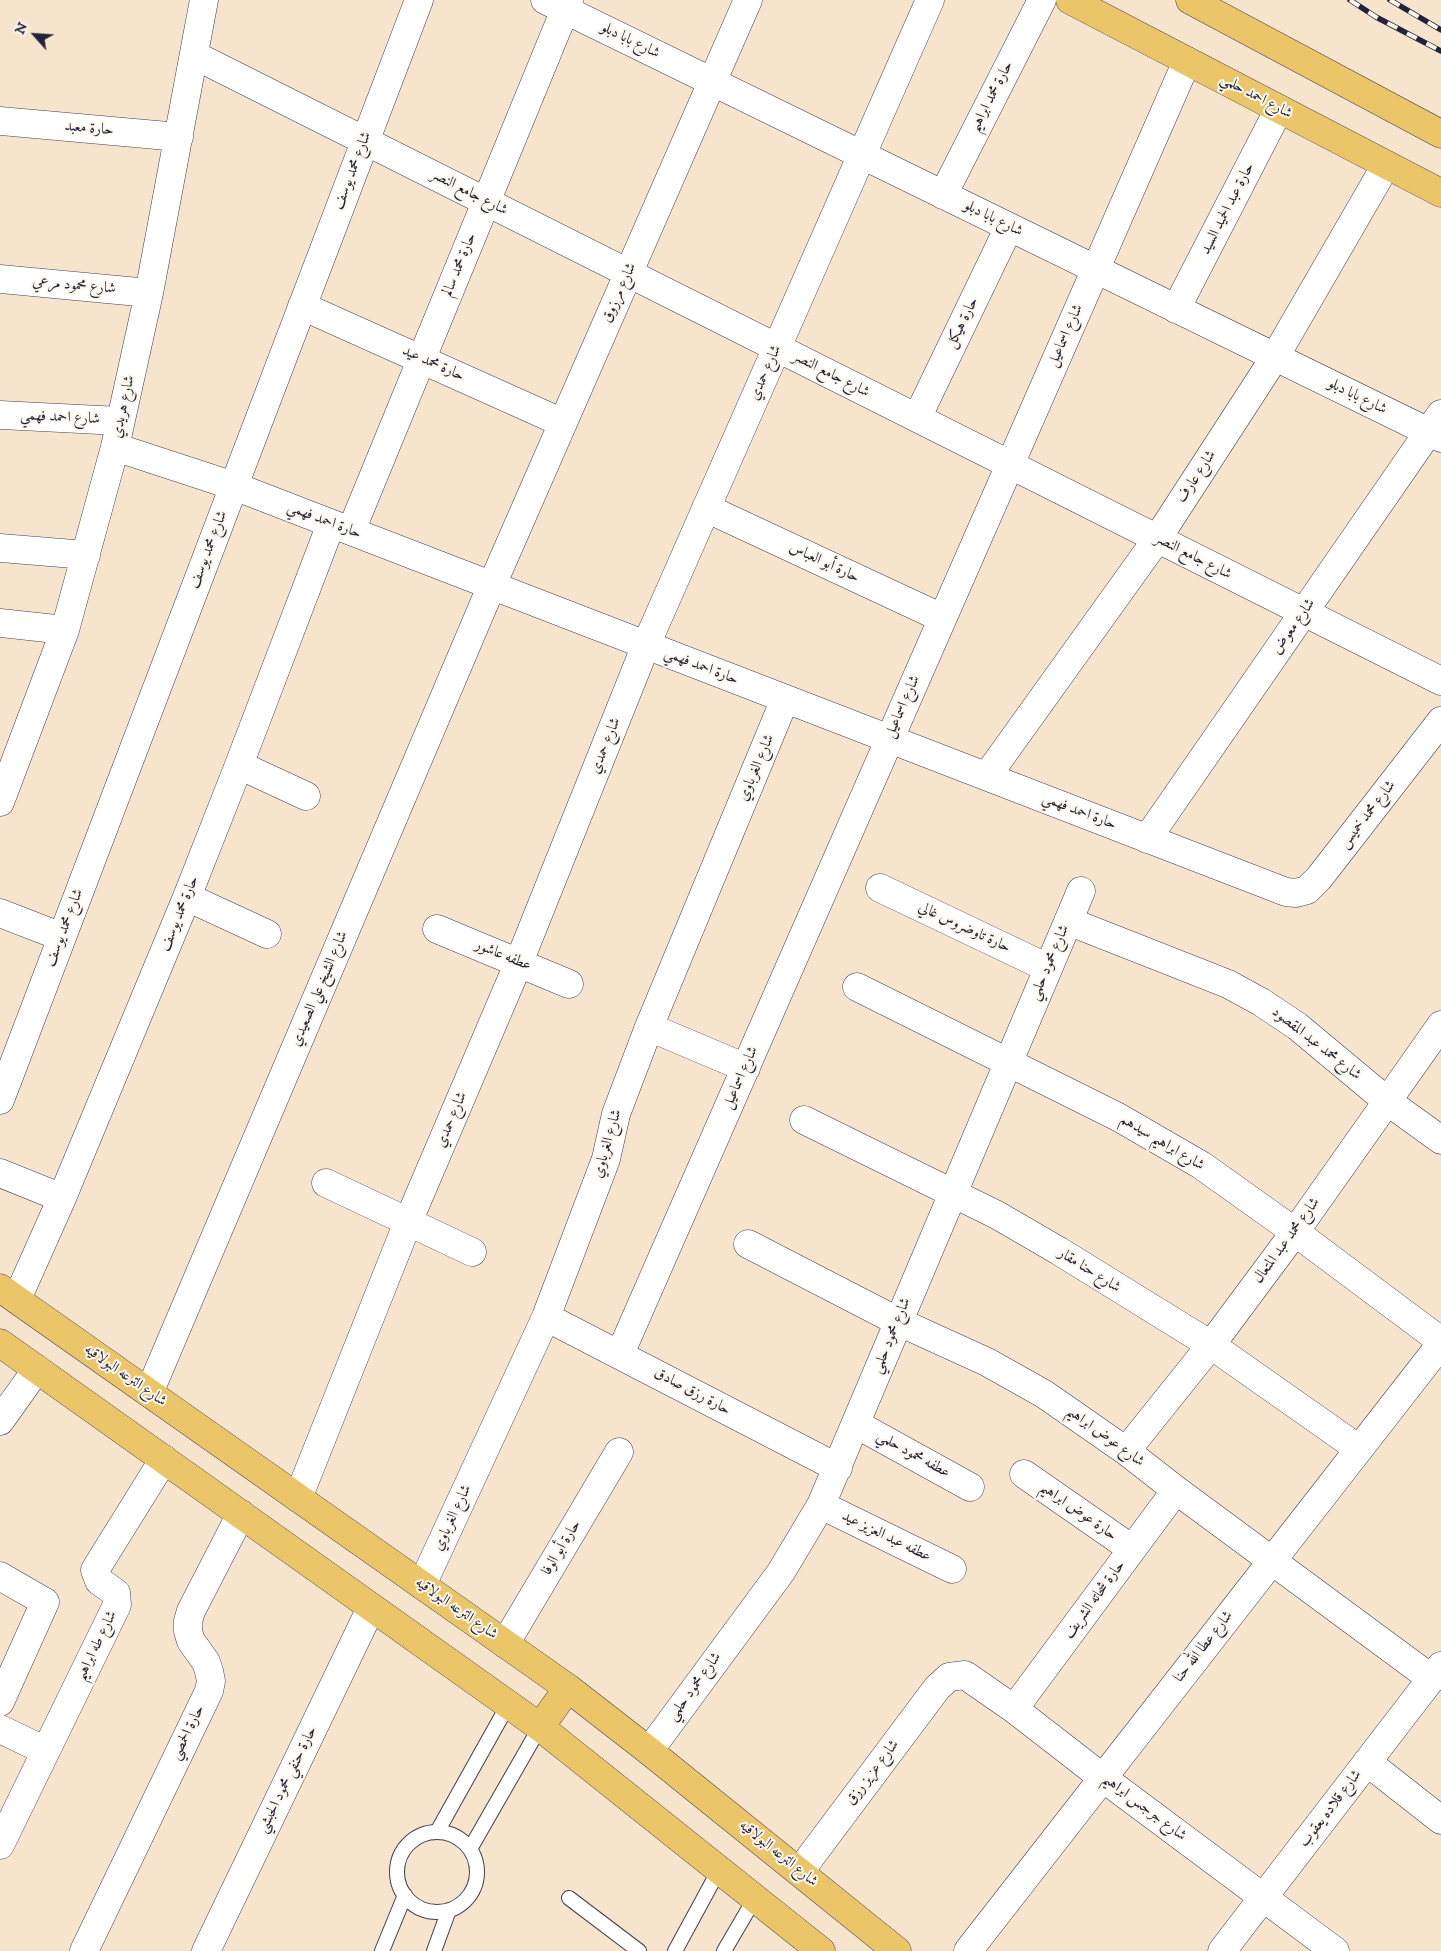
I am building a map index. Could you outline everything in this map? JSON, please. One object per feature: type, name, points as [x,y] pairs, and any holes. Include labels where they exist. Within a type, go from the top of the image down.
[{"type":"main road","name":"شارع احمد حلمي","points":[[1070,0],[1441,193]]},
{"type":"main road","points":[[1190,0],[1441,134]]},
{"type":"main road","name":"شارع الترعه البولاقيه","points":[[8,1293],[568,1688],[649,1750],[897,1951]]},
{"type":"main road","points":[[0,1343],[540,1727],[821,1951]]},
{"type":"main road","points":[[540,1727],[568,1688]]},
{"type":"street","name":"شارع هريدي","points":[[0,802],[65,630],[118,434],[179,137],[204,0]]},
{"type":"street","name":"شارع محمد يوسف","points":[[0,1100],[419,0]]},
{"type":"street","name":"شارع مرزوق","points":[[492,585],[748,0]]},
{"type":"street","name":"شارع حمدي","points":[[298,1498],[408,1222],[519,962],[646,645],[930,0]]},
{"type":"street","name":"حارة محمد ابراهيم","points":[[943,195],[1042,0]]},
{"type":"street","name":"شارع بابا دبلو","points":[[560,3],[712,81],[1275,357],[1437,428]]},
{"type":"street","name":"حارة محمد سالم","points":[[341,527],[421,359],[486,202],[560,3]]},
{"type":"street","name":"شارع جامع النصر","points":[[194,55],[1441,681]]},
{"type":"street","name":"شارع اسماعيل","points":[[620,1354],[1187,61]]},
{"type":"street","name":"حارة عبد الحميد السيد","points":[[1176,309],[1279,109]]},
{"type":"street","name":"حارة معبد","points":[[0,121],[179,137]]},
{"type":"street","name":"شارع عارف","points":[[986,776],[1157,539],[1275,357],[1386,165]]},
{"type":"street","name":"حارة هيكل","points":[[917,418],[1009,227]]},
{"type":"street","name":"شارع محمود مرعي","points":[[0,279],[148,293]]},
{"type":"street","name":"حارة محمد عيد","points":[[302,306],[563,423]]},
{"type":"street","name":"شارع احمد فهمي","points":[[0,416],[118,434]]},
{"type":"street","name":"شارع معوض","points":[[1147,839],[1304,613],[1437,428]]},
{"type":"street","name":"حارة احمد فهمي","points":[[118,434],[234,486],[1286,892]]},
{"type":"street","name":"حارة أبو العباس","points":[[706,508],[942,618]]},
{"type":"street","name":"حارة محمد يوسف","points":[[8,1293],[62,1198],[240,765],[341,527]]},
{"type":"street","points":[[0,548],[86,555]]},
{"type":"street","name":"شارع الشيخ علي الصعيدي","points":[[149,1393],[492,585]]},
{"type":"street","points":[[0,624],[65,630]]},
{"type":"street","name":"شارع الغرباوي","points":[[422,1585],[546,1317],[606,1159],[616,1114],[649,1027],[785,699]]},
{"type":"street","name":"شارع محمد خميس","points":[[1286,892],[1296,893],[1307,890],[1319,878],[1441,721]]},
{"type":"street","points":[[240,765],[306,796]]},
{"type":"street","name":"حارة تاوضروس غالي","points":[[880,888],[1048,968]]},
{"type":"street","name":"شارع محمود حلمي","points":[[649,1750],[781,1572],[821,1505],[1080,891]]},
{"type":"street","points":[[187,897],[267,934]]},
{"type":"street","points":[[0,913],[62,937]]},
{"type":"street","name":"شارع محمد عبد المقصود","points":[[1068,921],[1228,984],[1261,1002],[1297,1026],[1387,1101],[1441,1140]]},
{"type":"street","name":"عطفه عاشور","points":[[437,929],[570,984]]},
{"type":"street","name":"شارع ابراهيم سيدهم","points":[[857,988],[1009,1061],[1118,1117],[1193,1161],[1295,1232],[1441,1343]]},
{"type":"street","name":"شارع محمد عبد المتعال","points":[[1126,1451],[1211,1345],[1295,1232],[1441,1025]]},
{"type":"street","points":[[649,1027],[746,1068]]},
{"type":"street","name":"شارع حنا مقار","points":[[804,1120],[997,1215],[1059,1251],[1211,1345],[1359,1449]]},
{"type":"street","points":[[0,1173],[62,1198]]},
{"type":"street","points":[[326,1183],[472,1252]]},
{"type":"street","name":"شارع عوض ابراهيم","points":[[748,1244],[898,1321],[987,1362],[1044,1394],[1126,1451],[1272,1560],[1436,1673]]},
{"type":"street","name":"حارة رزق صادق","points":[[546,1317],[838,1468]]},
{"type":"street","name":"شارع عطا الله حنا","points":[[968,1951],[1441,1343]]},
{"type":"street","points":[[0,1421],[37,1369]]},
{"type":"street","name":"عطفه محمود حلمي","points":[[856,1424],[970,1487]]},
{"type":"street","name":"حارة أبو الوفا","points":[[505,1644],[619,1452]]},
{"type":"street","name":"شارع طه ابراهيم","points":[[0,1845],[117,1605],[116,1593],[98,1580],[95,1570],[164,1459]]},
{"type":"street","name":"حارة عوض ابراهيم","points":[[1024,1474],[1132,1549]]},
{"type":"street","name":"حارة شحاته الشريف","points":[[1014,1709],[1176,1490]]},
{"type":"street","name":"عطفه عبد العزيز عيد","points":[[821,1505],[952,1569]]},
{"type":"street","name":"حارة الحمصي","points":[[84,1951],[209,1691],[211,1681],[209,1671],[206,1662],[191,1641],[188,1621],[191,1611],[241,1514]]},
{"type":"street","points":[[0,1576],[45,1602],[0,1702]]},
{"type":"street","name":"حارة حنفي محمود الحبشي","points":[[206,1951],[371,1608]]},
{"type":"street","name":"شارع قلاده يعقوب","points":[[1222,1951],[1436,1673]]},
{"type":"street","name":"شارع جرجس ابراهيم","points":[[949,1677],[964,1675],[1014,1709],[1103,1778],[1336,1951]]},
{"type":"street","name":"شارع عزيز رزق","points":[[800,1872],[937,1688],[949,1677]]},
{"type":"street","points":[[0,1729],[46,1751]]},
{"type":"street","points":[[1367,1762],[1441,1820]]},
{"type":"lane","points":[[437,1832],[508,1705]]},
{"type":"lane","points":[[470,1848],[540,1727]]},
{"type":"lane","points":[[425,1833],[450,1834],[461,1839],[470,1848],[475,1859],[477,1872],[475,1884],[469,1896],[460,1904],[449,1910],[436,1912],[424,1910],[413,1904],[404,1895],[399,1884],[397,1871],[399,1859],[405,1848],[414,1839],[425,1833]]},
{"type":"lane","points":[[675,1951],[719,1870]]},
{"type":"lane","points":[[382,1951],[404,1895]]},
{"type":"lane","points":[[569,1898],[639,1951]]},
{"type":"lane","points":[[724,1951],[755,1898]]},
{"type":"lane","points":[[434,1951],[449,1910]]},
{"type":"railway","points":[[1350,0],[1376,17],[1441,51]]},
{"type":"railway","points":[[1390,0],[1441,30]]}]
